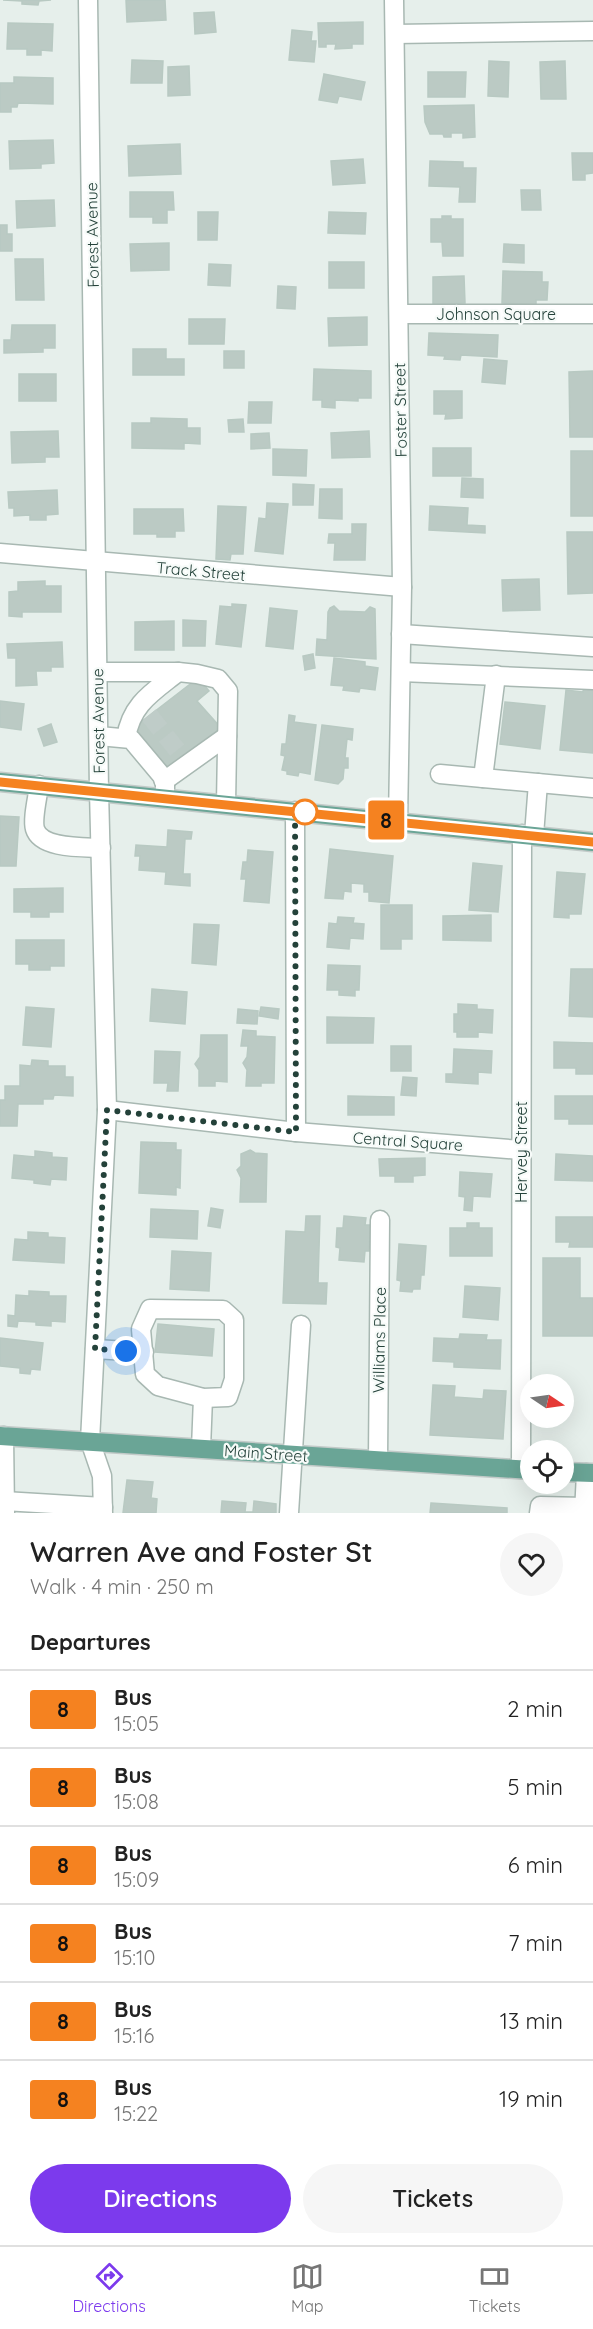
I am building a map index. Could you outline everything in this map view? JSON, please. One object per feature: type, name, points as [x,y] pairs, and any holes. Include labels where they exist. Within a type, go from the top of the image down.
[{"type":"main road","points":[[0,782],[99,791],[164,789],[226,804],[593,842]]},
{"type":"main road","name":"Main Street","points":[[2,1436],[520,1469]]},
{"type":"main road","points":[[574,1472],[590,1473]]},
{"type":"street","name":"Forest Avenue","points":[[88,0],[99,791],[107,1110],[90,1441]]},
{"type":"street","name":"Foster Street","points":[[394,0],[402,587],[398,821]]},
{"type":"street","points":[[395,34],[593,31]]},
{"type":"street","name":"Johnson Square","points":[[399,314],[593,315]]},
{"type":"street","name":"Track Street","points":[[0,553],[402,587]]},
{"type":"street","points":[[401,634],[593,647]]},
{"type":"street","points":[[98,672],[178,672],[218,680],[228,691],[226,804]]},
{"type":"street","points":[[126,738],[128,722],[144,709],[178,672]]},
{"type":"street","points":[[401,672],[593,680]]},
{"type":"street","points":[[483,778],[496,675]]},
{"type":"street","points":[[99,735],[130,739],[164,789],[185,760],[227,736]]},
{"type":"street","points":[[440,774],[593,788]]},
{"type":"street","name":"Hervey Street","points":[[526,1440],[521,1150],[528,835],[538,783]]},
{"type":"street","points":[[39,785],[34,828],[40,839],[53,844],[100,848]]},
{"type":"street","points":[[295,811],[296,1132]]},
{"type":"street","name":"Central Square","points":[[107,1110],[296,1132],[521,1150]]},
{"type":"street","name":"Williams Place","points":[[378,1460],[380,1220]]},
{"type":"street","points":[[150,1309],[223,1310],[234,1320],[234,1379],[228,1397],[203,1398],[158,1386],[145,1374],[141,1329],[150,1309]]},
{"type":"street","points":[[288,1513],[301,1325]]},
{"type":"street","points":[[95,1349],[144,1352]]},
{"type":"street","points":[[201,1448],[203,1398]]},
{"type":"street","points":[[2,1436],[5,1507],[103,1510],[102,1476],[90,1441]]},
{"type":"street","points":[[539,1513],[540,1506],[585,1510],[590,1473]]},
{"type":"building","points":[[3,0],[51,0],[39,1],[38,5]]},
{"type":"building","points":[[126,0],[165,0],[166,20],[127,22]]},
{"type":"building","points":[[214,12],[216,32],[195,34],[194,13]]},
{"type":"building","points":[[363,22],[363,44],[352,44],[352,48],[335,49],[336,44],[319,47],[318,23]]},
{"type":"building","points":[[8,23],[53,24],[52,51],[41,50],[41,55],[27,55],[27,49],[7,49]]},
{"type":"building","points":[[292,30],[312,32],[311,41],[316,41],[314,62],[289,60]]},
{"type":"building","points":[[132,60],[163,61],[162,83],[131,83]]},
{"type":"building","points":[[489,61],[509,62],[508,97],[488,96]]},
{"type":"building","points":[[565,61],[566,99],[541,99],[540,62]]},
{"type":"building","points":[[189,66],[190,95],[168,96],[168,67]]},
{"type":"building","points":[[428,72],[466,72],[465,97],[428,97]]},
{"type":"building","points":[[324,74],[365,82],[361,100],[339,96],[337,103],[319,100]]},
{"type":"building","points":[[14,77],[53,78],[53,104],[18,103],[17,107],[11,107],[11,112],[0,112],[0,83],[14,83]]},
{"type":"building","points":[[474,105],[475,137],[463,138],[463,133],[451,133],[451,137],[444,137],[443,134],[430,134],[425,122],[424,106]]},
{"type":"building","points":[[53,140],[54,163],[41,164],[41,168],[10,169],[9,141]]},
{"type":"building","points":[[180,144],[181,174],[129,176],[128,146]]},
{"type":"building","points":[[572,153],[593,153],[593,173],[585,174],[585,180],[573,180]]},
{"type":"building","points":[[363,159],[365,183],[333,185],[331,161]]},
{"type":"building","points":[[430,161],[463,162],[463,168],[476,168],[475,202],[459,202],[460,187],[429,186]]},
{"type":"building","points":[[521,190],[540,190],[541,210],[522,210]]},
{"type":"building","points":[[130,192],[173,192],[174,210],[167,210],[167,223],[153,223],[153,217],[130,217]]},
{"type":"building","points":[[54,200],[55,226],[17,228],[16,201]]},
{"type":"building","points":[[198,212],[218,212],[217,240],[198,240]]},
{"type":"building","points":[[329,212],[366,213],[365,234],[328,233]]},
{"type":"building","points":[[442,216],[463,219],[463,256],[443,256],[442,242],[431,242],[431,219],[442,219]]},
{"type":"building","points":[[0,225],[7,225],[7,234],[12,234],[12,251],[0,251]]},
{"type":"building","points":[[169,243],[169,270],[131,271],[130,244]]},
{"type":"building","points":[[504,244],[524,245],[524,263],[503,262]]},
{"type":"building","points":[[15,259],[43,259],[44,300],[16,300]]},
{"type":"building","points":[[329,262],[364,262],[364,288],[329,288]]},
{"type":"building","points":[[209,264],[231,265],[230,286],[208,285]]},
{"type":"building","points":[[503,271],[542,272],[542,282],[548,282],[547,300],[536,300],[536,305],[502,303]]},
{"type":"building","points":[[464,276],[465,303],[433,304],[433,277]]},
{"type":"building","points":[[278,286],[296,287],[295,309],[277,308]]},
{"type":"building","points":[[367,317],[367,345],[329,346],[328,318]]},
{"type":"building","points":[[189,319],[225,319],[224,344],[189,344]]},
{"type":"building","points":[[12,325],[55,325],[55,348],[43,348],[43,352],[4,353],[4,340],[11,340]]},
{"type":"building","points":[[429,333],[498,335],[497,357],[461,355],[460,360],[428,355]]},
{"type":"building","points":[[133,349],[166,349],[166,359],[184,359],[184,375],[133,375]]},
{"type":"building","points":[[224,351],[244,351],[244,368],[224,368]]},
{"type":"building","points":[[484,359],[507,361],[505,384],[482,382]]},
{"type":"building","points":[[314,369],[371,371],[371,398],[358,398],[358,401],[335,400],[335,408],[322,407],[322,400],[313,400]]},
{"type":"building","points":[[593,371],[593,437],[570,437],[569,372]]},
{"type":"building","points":[[19,374],[56,374],[56,401],[19,401]]},
{"type":"building","points":[[434,391],[462,391],[462,418],[445,419],[446,414],[434,414]]},
{"type":"building","points":[[249,402],[272,402],[271,423],[248,423]]},
{"type":"building","points":[[151,418],[187,419],[187,428],[200,428],[200,444],[184,443],[184,449],[132,448],[132,423],[151,423]]},
{"type":"building","points":[[243,419],[244,432],[229,432],[228,420]]},
{"type":"building","points":[[58,431],[59,457],[45,457],[45,462],[12,463],[11,432]]},
{"type":"building","points":[[369,431],[370,457],[332,458],[331,433]]},
{"type":"building","points":[[269,433],[270,448],[251,449],[251,434]]},
{"type":"building","points":[[433,448],[471,448],[471,476],[433,476]]},
{"type":"building","points":[[273,449],[307,450],[306,476],[273,475]]},
{"type":"building","points":[[571,451],[593,451],[593,516],[571,516]]},
{"type":"building","points":[[462,478],[483,479],[483,498],[461,497]]},
{"type":"building","points":[[293,484],[314,485],[313,505],[293,505]]},
{"type":"building","points":[[320,489],[342,489],[342,519],[319,518]]},
{"type":"building","points":[[57,490],[58,514],[46,515],[46,520],[30,520],[30,515],[14,516],[14,508],[9,508],[8,492]]},
{"type":"building","points":[[267,503],[288,504],[283,554],[255,551],[259,518],[266,519]]},
{"type":"building","points":[[218,506],[246,507],[243,554],[231,554],[230,560],[216,559]]},
{"type":"building","points":[[430,506],[468,508],[467,525],[485,526],[485,533],[429,530]]},
{"type":"building","points":[[134,509],[183,509],[184,531],[175,531],[175,537],[134,534]]},
{"type":"building","points":[[352,524],[366,524],[365,560],[334,560],[335,543],[328,543],[329,534],[352,534]]},
{"type":"building","points":[[567,532],[593,532],[593,593],[568,594]]},
{"type":"building","points":[[539,579],[540,610],[503,611],[502,580]]},
{"type":"building","points":[[45,581],[45,586],[61,586],[61,612],[22,612],[22,617],[9,616],[9,592],[18,591],[18,582]]},
{"type":"building","points":[[232,604],[246,605],[241,647],[216,644],[220,606],[232,607]]},
{"type":"building","points":[[334,606],[339,611],[365,612],[370,607],[375,609],[376,659],[316,655],[317,639],[327,640],[328,612]]},
{"type":"building","points":[[270,608],[297,611],[293,649],[266,646]]},
{"type":"building","points":[[183,620],[206,621],[205,646],[183,646]]},
{"type":"building","points":[[174,621],[174,650],[135,650],[135,622]]},
{"type":"building","points":[[62,642],[63,667],[51,667],[51,671],[36,671],[37,685],[16,686],[16,658],[8,658],[7,644]]},
{"type":"building","points":[[313,654],[315,668],[305,670],[303,656]]},
{"type":"building","points":[[334,658],[365,662],[365,666],[378,668],[375,690],[360,688],[359,692],[343,690],[344,686],[331,685]]},
{"type":"building","points":[[198,678],[209,691],[197,701],[221,728],[162,772],[128,732]]},
{"type":"building","points":[[584,685],[593,686],[593,753],[560,750],[566,690],[583,692]]},
{"type":"building","points":[[0,701],[24,704],[21,730],[0,727]]},
{"type":"building","points":[[505,702],[545,706],[540,749],[500,744]]},
{"type":"building","points":[[289,715],[295,716],[294,722],[316,725],[310,774],[299,772],[298,776],[287,774],[287,771],[282,770],[285,756],[281,755],[282,744],[286,744]]},
{"type":"building","points":[[51,724],[57,742],[44,746],[38,729]]},
{"type":"building","points":[[322,725],[353,729],[352,740],[347,739],[345,758],[348,758],[348,768],[344,768],[343,779],[338,784],[315,780]]},
{"type":"building","points":[[0,816],[19,817],[16,866],[0,866]]},
{"type":"building","points":[[168,830],[192,832],[191,839],[185,839],[183,874],[190,874],[190,886],[165,884],[166,872],[139,870],[140,856],[135,856],[136,845],[167,847]]},
{"type":"building","points":[[330,849],[393,856],[389,903],[369,901],[369,892],[364,892],[364,884],[351,883],[351,892],[344,891],[343,899],[325,898]]},
{"type":"building","points":[[248,850],[273,852],[269,903],[244,901],[246,879],[241,879],[243,862],[247,862]]},
{"type":"building","points":[[473,863],[502,866],[498,912],[469,910]]},
{"type":"building","points":[[557,872],[585,874],[581,914],[569,914],[569,918],[554,917]]},
{"type":"building","points":[[63,888],[63,912],[49,912],[49,917],[31,917],[31,912],[14,912],[14,889]]},
{"type":"building","points":[[381,905],[412,905],[412,939],[401,939],[401,949],[381,949]]},
{"type":"building","points":[[491,915],[491,941],[443,940],[443,916]]},
{"type":"building","points":[[338,917],[354,918],[353,923],[364,924],[363,939],[350,938],[349,949],[327,947],[329,923],[337,924]]},
{"type":"building","points":[[194,924],[219,925],[216,965],[192,963]]},
{"type":"building","points":[[16,940],[64,940],[64,966],[50,966],[50,970],[29,970],[29,964],[16,964]]},
{"type":"building","points":[[328,965],[360,966],[359,990],[355,990],[355,996],[339,995],[339,990],[327,990]]},
{"type":"building","points":[[571,969],[593,969],[593,1017],[569,1016]]},
{"type":"building","points":[[152,989],[187,992],[185,1024],[150,1021]]},
{"type":"building","points":[[458,1004],[477,1005],[477,1009],[493,1010],[492,1033],[478,1032],[478,1037],[457,1037],[457,1032],[454,1032],[454,1014],[458,1014]]},
{"type":"building","points":[[26,1007],[54,1009],[51,1047],[23,1045]]},
{"type":"building","points":[[261,1007],[279,1009],[278,1019],[259,1016]]},
{"type":"building","points":[[238,1009],[258,1011],[257,1024],[237,1023]]},
{"type":"building","points":[[327,1017],[374,1018],[373,1043],[327,1043]]},
{"type":"building","points":[[243,1030],[256,1031],[256,1036],[275,1037],[274,1083],[246,1086],[247,1070],[243,1063],[247,1057],[248,1046],[241,1046]]},
{"type":"building","points":[[201,1035],[227,1035],[227,1082],[215,1081],[215,1086],[199,1086],[199,1070],[195,1064],[200,1057]]},
{"type":"building","points":[[554,1042],[593,1043],[593,1074],[576,1074],[576,1068],[554,1068]]},
{"type":"building","points":[[391,1046],[411,1046],[411,1071],[391,1071]]},
{"type":"building","points":[[454,1049],[492,1051],[491,1073],[478,1072],[478,1084],[446,1082],[446,1074],[453,1074]]},
{"type":"building","points":[[155,1051],[180,1052],[178,1091],[167,1091],[168,1083],[154,1083]]},
{"type":"building","points":[[32,1060],[48,1061],[48,1066],[65,1066],[65,1077],[73,1077],[73,1096],[54,1095],[53,1099],[43,1099],[43,1104],[18,1104],[17,1126],[0,1126],[0,1100],[5,1100],[5,1086],[20,1086],[20,1065],[31,1066]]},
{"type":"building","points":[[403,1077],[417,1078],[416,1096],[401,1095]]},
{"type":"building","points":[[348,1096],[394,1097],[394,1115],[348,1115]]},
{"type":"building","points":[[555,1096],[593,1096],[593,1124],[569,1124],[569,1119],[555,1119]]},
{"type":"building","points":[[141,1142],[176,1143],[176,1150],[181,1150],[180,1188],[176,1187],[176,1195],[139,1193]]},
{"type":"building","points":[[250,1150],[267,1154],[266,1202],[240,1202],[241,1178],[237,1170],[241,1166],[241,1154]]},
{"type":"building","points":[[35,1151],[52,1153],[52,1157],[67,1158],[66,1180],[51,1179],[50,1185],[34,1183],[34,1180],[12,1178],[14,1155],[35,1157]]},
{"type":"building","points":[[556,1154],[593,1156],[593,1181],[555,1180]]},
{"type":"building","points":[[425,1158],[425,1175],[413,1176],[413,1182],[395,1182],[395,1176],[380,1176],[379,1159]]},
{"type":"building","points":[[460,1172],[492,1174],[490,1197],[473,1196],[472,1211],[464,1210],[465,1197],[459,1196]]},
{"type":"building","points":[[211,1208],[223,1210],[220,1228],[208,1226]]},
{"type":"building","points":[[151,1209],[198,1211],[197,1239],[150,1237]]},
{"type":"building","points":[[306,1216],[320,1216],[318,1283],[327,1283],[326,1304],[283,1303],[286,1231],[305,1232]]},
{"type":"building","points":[[344,1216],[366,1218],[365,1225],[371,1225],[369,1251],[365,1251],[364,1262],[339,1260],[340,1248],[336,1247],[337,1228],[343,1228]]},
{"type":"building","points":[[556,1217],[593,1217],[593,1247],[569,1247],[570,1242],[556,1242]]},
{"type":"building","points":[[467,1223],[479,1223],[479,1228],[492,1228],[492,1256],[450,1256],[450,1228],[467,1228]]},
{"type":"building","points":[[28,1232],[48,1233],[48,1237],[65,1238],[64,1263],[13,1260],[15,1239],[28,1240]]},
{"type":"building","points":[[399,1244],[426,1246],[424,1275],[421,1275],[420,1289],[413,1289],[412,1292],[400,1291],[401,1281],[397,1280]]},
{"type":"building","points":[[172,1251],[211,1253],[209,1291],[170,1289]]},
{"type":"building","points":[[543,1258],[580,1258],[580,1298],[593,1298],[593,1336],[543,1336]]},
{"type":"building","points":[[465,1286],[500,1288],[498,1320],[463,1317]]},
{"type":"building","points":[[29,1291],[49,1292],[49,1296],[66,1296],[65,1322],[51,1321],[51,1326],[18,1321],[17,1327],[8,1326],[8,1315],[15,1316],[16,1295],[29,1296]]},
{"type":"building","points":[[158,1324],[214,1329],[212,1356],[155,1352]]},
{"type":"building","points":[[460,1334],[487,1335],[486,1340],[501,1340],[500,1369],[454,1367],[454,1362],[433,1361],[434,1338],[459,1339]]},
{"type":"building","points":[[0,1338],[43,1343],[40,1370],[31,1369],[30,1374],[20,1373],[20,1368],[0,1366]]},
{"type":"building","points":[[433,1385],[455,1386],[454,1397],[483,1399],[484,1390],[506,1391],[503,1439],[430,1435]]},
{"type":"building","points":[[127,1480],[153,1482],[151,1498],[157,1499],[156,1513],[123,1513]]},
{"type":"building","points":[[222,1501],[246,1503],[245,1512],[253,1512],[254,1501],[276,1504],[276,1513],[221,1513]]},
{"type":"building","points":[[431,1503],[507,1508],[507,1513],[430,1513]]},
{"type":"tunnel","points":[[149,715],[182,756]]},
{"type":"bus line","name":"8","points":[[0,782],[593,842]]},
{"type":"route","points":[[126,1351],[95,1349],[107,1110],[296,1132],[295,811],[305,812]]}]
